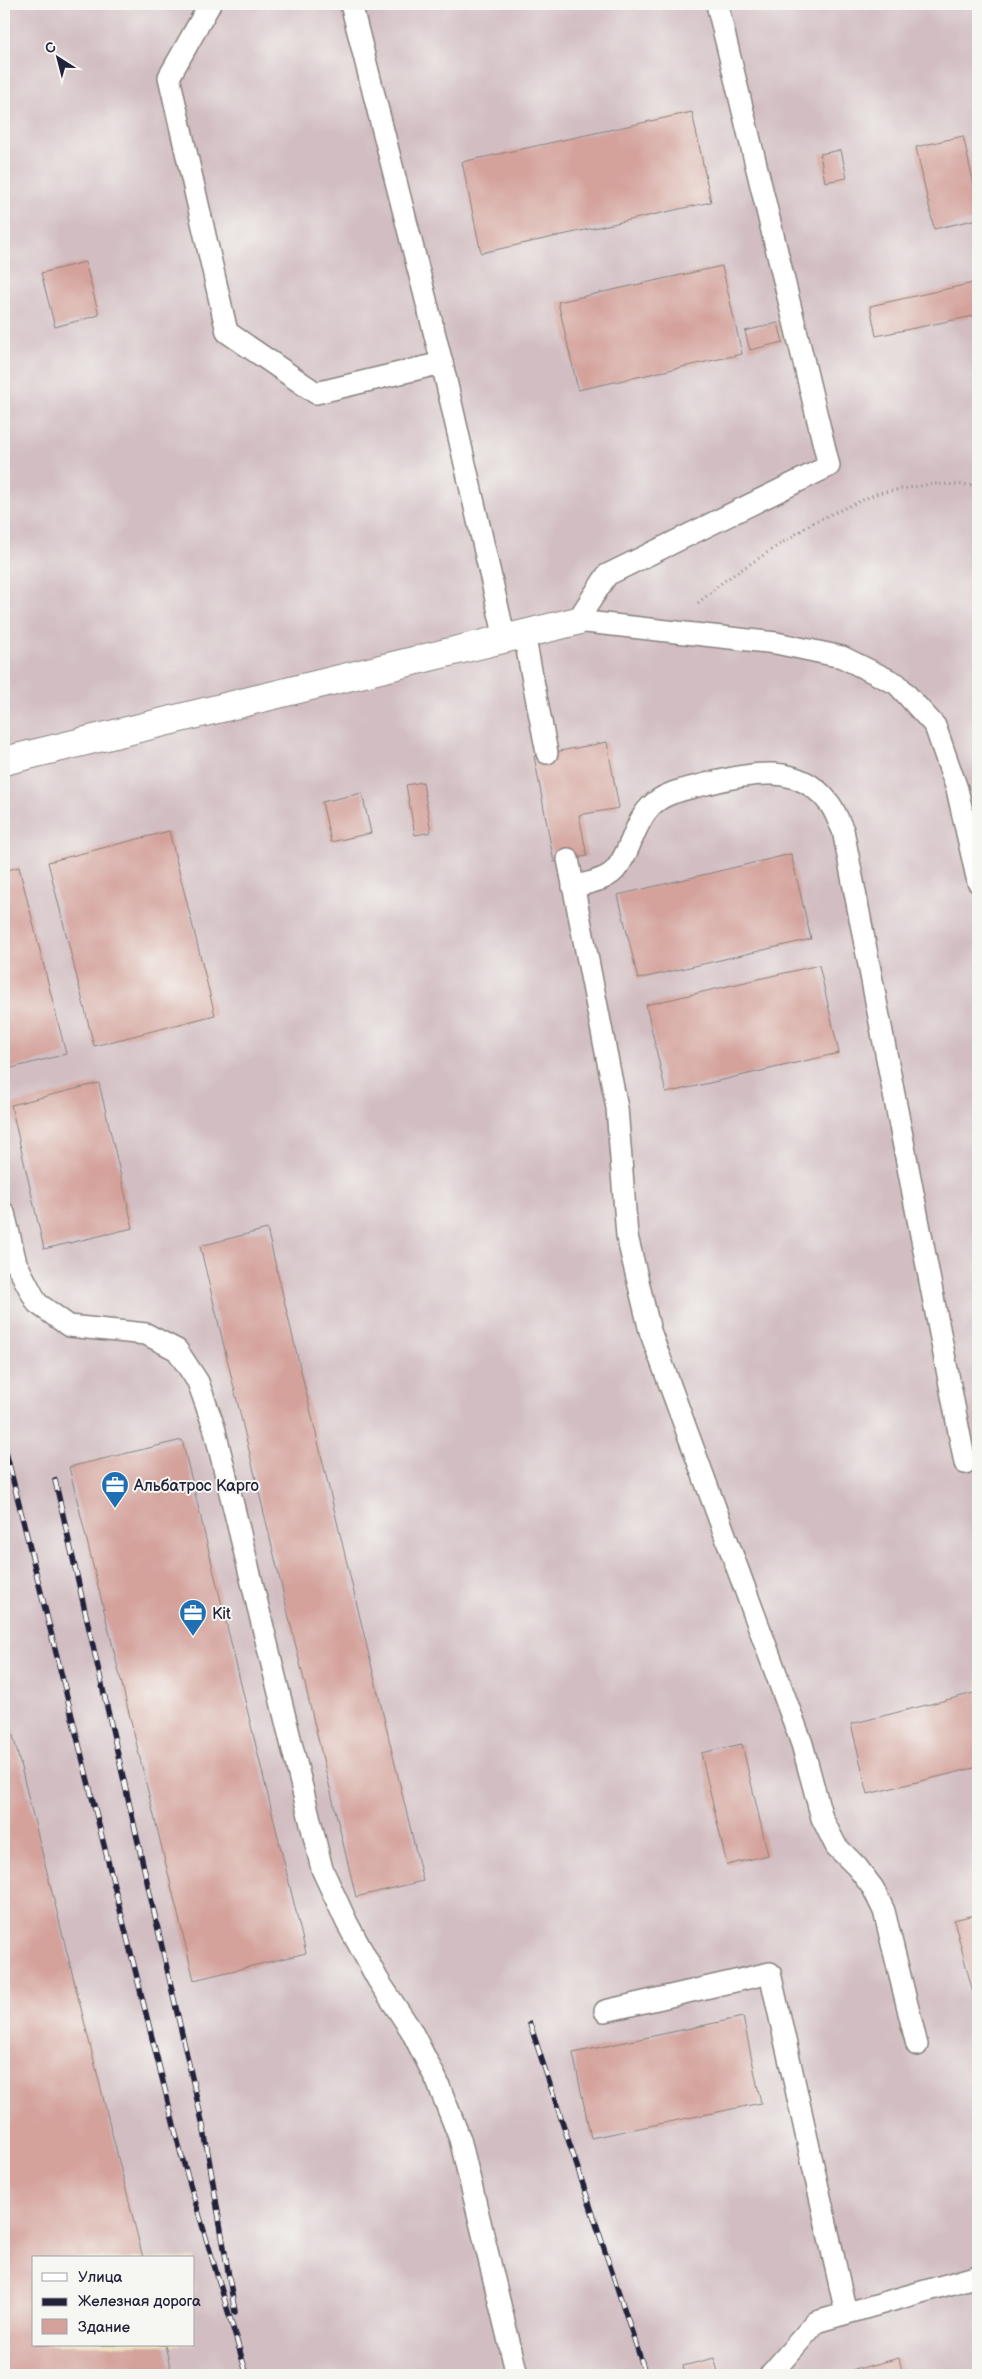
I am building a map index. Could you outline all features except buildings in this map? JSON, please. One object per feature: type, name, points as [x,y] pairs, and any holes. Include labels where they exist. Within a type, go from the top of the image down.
[{"type":"street","points":[[4,761],[577,621]]},
{"type":"lane","points":[[210,4],[169,78],[227,332],[316,393],[442,363]]},
{"type":"lane","points":[[351,4],[442,363],[547,753]]},
{"type":"lane","points":[[717,4],[829,466],[607,575],[577,621],[776,643],[842,657],[897,684],[935,726],[957,789],[978,882]]},
{"type":"lane","points":[[573,887],[597,880],[614,870],[626,853],[637,826],[651,806],[674,792],[750,774],[781,774],[808,784],[829,803],[842,830],[965,1463]]},
{"type":"lane","points":[[568,860],[617,1108],[627,1236],[650,1331],[802,1744],[822,1818],[836,1846],[857,1867],[873,1888],[884,1911],[917,2045]]},
{"type":"lane","points":[[4,1213],[16,1263],[37,1303],[70,1326],[146,1334],[177,1350],[198,1382],[214,1427],[322,1869],[347,1923],[378,1980],[411,2030],[437,2081],[457,2131],[517,2375]]},
{"type":"lane","points":[[605,2010],[770,1973],[846,2313]]},
{"type":"lane","points":[[770,2375],[816,2322],[978,2276]]},
{"type":"path","points":[[663,632],[724,582],[814,522],[878,493],[931,484],[978,485]]},
{"type":"shaded area","points":[[4,4],[978,4],[978,2375],[4,2375]]},
{"type":"railway","points":[[4,1444],[181,2154],[247,2375]]},
{"type":"railway","points":[[55,1480],[204,2130],[235,2312]]},
{"type":"railway","points":[[530,2024],[646,2375]]},
{"type":"place","name":"Альбатрос Карго","points":[[115,1509]]},
{"type":"place","name":"Kit","points":[[193,1637]]}]
